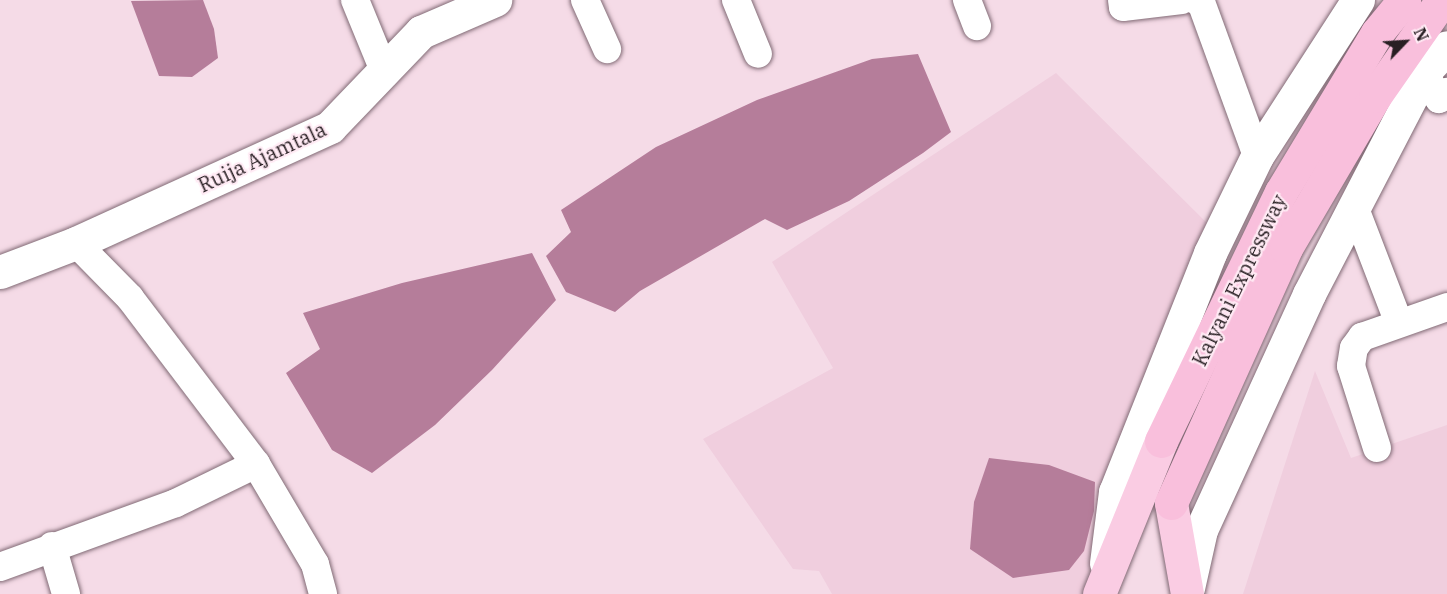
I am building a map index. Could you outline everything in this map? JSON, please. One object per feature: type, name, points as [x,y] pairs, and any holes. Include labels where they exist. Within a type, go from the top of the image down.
[{"type":"highway","name":"Kalyani Expressway","points":[[1102,585],[1161,441],[1281,192],[1377,33],[1404,0]]},
{"type":"highway","name":"Kalyani Expressway","points":[[1188,591],[1171,503],[1286,248],[1375,96],[1442,0]]},
{"type":"street","points":[[355,0],[385,73]]},
{"type":"street","name":"Ruija Ajamtala","points":[[0,272],[76,243],[330,127],[385,73],[421,32],[495,0]]},
{"type":"street","points":[[585,0],[607,49]]},
{"type":"street","points":[[736,0],[758,54]]},
{"type":"street","points":[[1122,0],[1123,7],[1182,0]]},
{"type":"street","points":[[1195,0],[1201,3],[1257,156]]},
{"type":"street","name":"Kalyani Expressway","points":[[1102,585],[1115,492],[1210,253],[1257,156],[1358,0]]},
{"type":"street","points":[[1188,591],[1201,530],[1309,294],[1354,206],[1439,95],[1447,47]]},
{"type":"street","points":[[1354,206],[1399,323]]},
{"type":"street","points":[[76,243],[130,298],[256,464],[315,564],[323,594]]},
{"type":"street","points":[[1377,448],[1351,366],[1354,348],[1362,337],[1447,308]]},
{"type":"street","points":[[0,567],[52,546],[176,503],[256,464]]},
{"type":"street","points":[[52,546],[66,594]]},
{"type":"shaded area","points":[[203,0],[214,29],[218,58],[192,77],[159,76],[131,1]]},
{"type":"shaded area","points":[[918,54],[951,132],[923,153],[849,201],[787,230],[765,219],[640,291],[615,312],[566,292],[546,256],[571,232],[561,210],[656,147],[757,100],[872,59]]},
{"type":"shaded area","points":[[1056,73],[1226,242],[1100,594],[832,594],[819,571],[793,569],[703,439],[833,368],[772,262]]},
{"type":"shaded area","points":[[532,253],[556,300],[492,370],[435,425],[372,473],[332,450],[286,373],[320,349],[303,313],[402,283]]},
{"type":"shaded area","points":[[1315,371],[1351,458],[1447,425],[1447,594],[1243,594]]},
{"type":"shaded area","points":[[989,458],[1049,465],[1095,482],[1094,511],[1084,551],[1069,570],[1013,578],[970,549],[974,502]]}]
